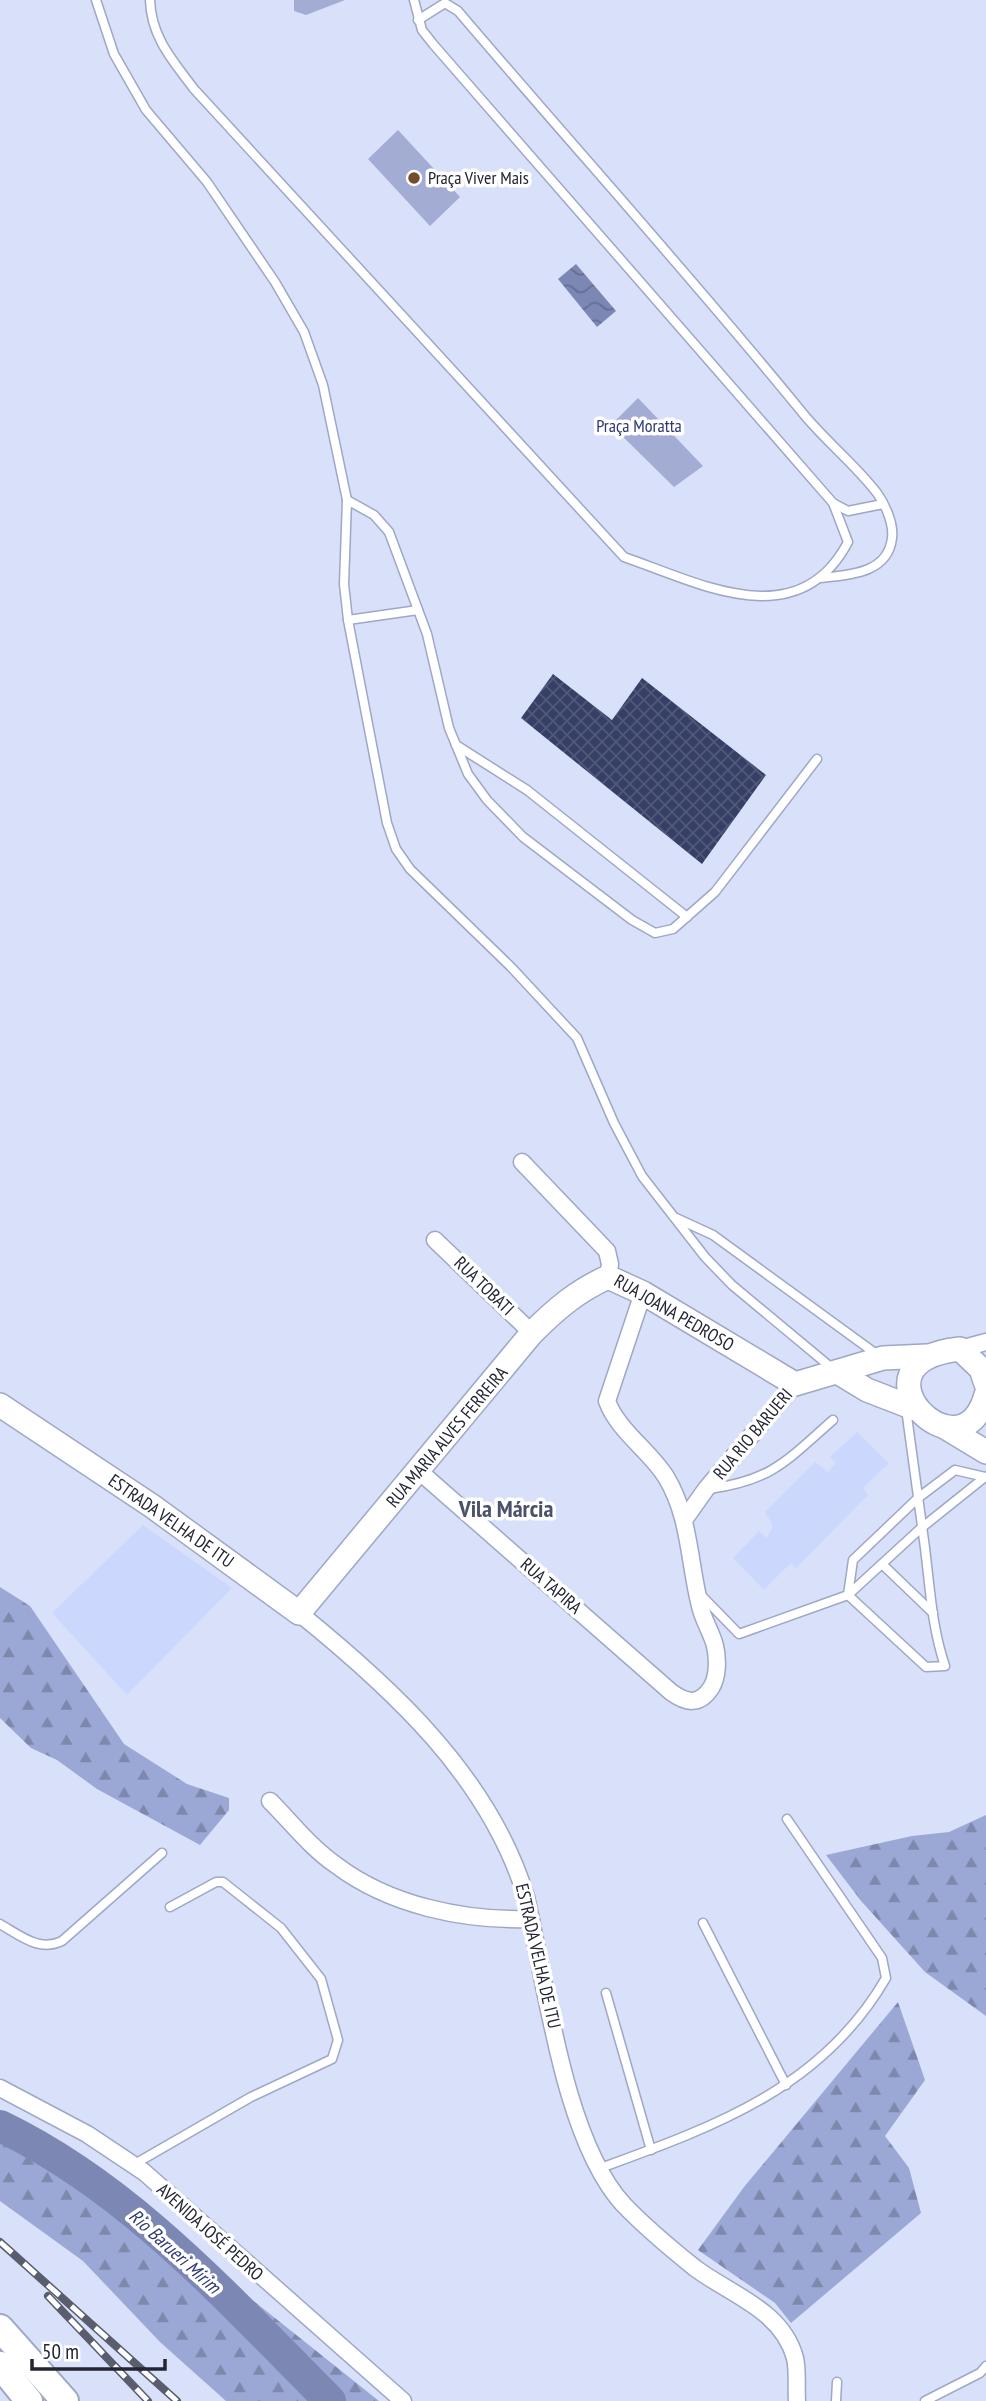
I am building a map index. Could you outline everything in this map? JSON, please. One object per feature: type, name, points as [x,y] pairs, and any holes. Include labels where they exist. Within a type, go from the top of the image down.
[{"type":"main road","points":[[0,2328],[65,2401]]},
{"type":"main road","points":[[0,2365],[29,2401]]},
{"type":"street","name":"RUA JOANA PEDROSO","points":[[522,1162],[607,1251],[610,1264],[608,1277],[643,1293],[795,1384]]},
{"type":"street","name":"RUA TOBATI","points":[[435,1240],[532,1333]]},
{"type":"street","name":"RUA MARIA ALVES FERREIRA","points":[[299,1613],[532,1333],[561,1304],[584,1287],[608,1277]]},
{"type":"street","points":[[643,1293],[607,1401],[621,1425],[666,1477],[684,1520],[697,1592]]},
{"type":"street","points":[[960,1349],[986,1342]]},
{"type":"street","name":"RUA RIO BARUERI","points":[[684,1520],[706,1489],[795,1384],[883,1359],[927,1356],[938,1351],[960,1349]]},
{"type":"street","points":[[960,1349],[981,1369],[986,1384]]},
{"type":"street","points":[[911,1407],[909,1386],[912,1375],[927,1356]]},
{"type":"street","points":[[839,1373],[867,1390],[911,1407],[933,1424],[943,1426],[955,1426],[974,1417],[986,1397]]},
{"type":"street","name":"ESTRADA VELHA DE ITU","points":[[0,1405],[152,1506],[299,1613],[379,1681],[421,1724],[453,1763],[486,1808],[517,1868],[579,2128],[598,2169],[621,2202],[647,2228],[697,2269],[752,2303],[773,2321],[785,2337],[795,2359],[797,2401]]},
{"type":"street","points":[[943,1426],[986,1452]]},
{"type":"street","name":"RUA TAPIRA","points":[[419,1471],[683,1701],[693,1703],[705,1696],[717,1674],[716,1647],[697,1592]]},
{"type":"street","points":[[270,1801],[336,1866],[382,1892],[438,1909],[491,1920],[531,1919]]},
{"type":"street","name":"AVENIDA JOSÉ PEDRO","points":[[0,2088],[88,2134],[133,2165],[402,2401]]},
{"type":"lane","points":[[96,0],[114,54],[146,110],[207,182],[275,282],[304,332],[323,385],[347,500],[344,583],[348,620],[387,823],[396,849],[418,877],[511,967],[577,1038],[614,1123],[642,1176],[705,1257],[732,1285],[839,1373]]},
{"type":"lane","points":[[150,0],[152,25],[162,46],[194,89],[624,557],[701,587],[738,595],[762,597],[793,592],[820,578],[839,560],[848,542],[833,503],[433,44],[418,20],[414,0]]},
{"type":"lane","points":[[418,20],[445,3],[458,11],[883,504],[892,538],[877,565],[860,573],[820,578]]},
{"type":"lane","points":[[347,500],[374,515],[389,532],[418,610],[456,745],[468,774],[487,800],[523,837],[632,920],[655,933],[673,929],[715,892],[817,759]]},
{"type":"lane","points":[[833,503],[848,511],[883,504]]},
{"type":"lane","points":[[348,620],[418,610]]},
{"type":"lane","points":[[456,745],[527,790],[687,917]]},
{"type":"lane","points":[[674,1217],[713,1235],[883,1359]]},
{"type":"lane","points":[[848,1595],[926,1667],[945,1665],[936,1639],[918,1498],[911,1407]]},
{"type":"lane","points":[[706,1489],[743,1484],[774,1471],[833,1420]]},
{"type":"lane","points":[[697,1592],[739,1634],[848,1595],[922,1527],[985,1477],[955,1470],[918,1498],[853,1560],[848,1595]]},
{"type":"lane","points":[[882,1564],[933,1613]]},
{"type":"lane","points":[[598,2169],[651,2150],[735,2113],[786,2085],[828,2055],[866,2013],[886,1978],[882,1958],[787,1819]]},
{"type":"lane","points":[[0,1924],[39,1946],[49,1947],[62,1941],[162,1853]]},
{"type":"lane","points":[[133,2165],[251,2097],[332,2059],[337,2053],[338,2040],[321,1979],[281,1928],[223,1882],[216,1882],[170,1906]]},
{"type":"lane","points":[[703,1923],[786,2085]]},
{"type":"lane","points":[[606,1993],[651,2150]]},
{"type":"lane","points":[[925,2401],[980,2373],[986,2366]]},
{"type":"lane","points":[[836,2401],[837,2382]]},
{"type":"shaded area","points":[[857,1432],[889,1463],[863,1488],[868,1495],[796,1568],[791,1563],[764,1590],[733,1558],[759,1531],[767,1538],[773,1526],[765,1512],[815,1462],[828,1472],[836,1463],[830,1457]]},
{"type":"shaded area","points":[[143,1525],[232,1588],[127,1695],[52,1613]]},
{"type":"green space","points":[[294,0],[345,0],[306,15],[294,11]]},
{"type":"green space","name":"Praça Viver Mais","points":[[398,130],[460,197],[430,226],[368,159]]},
{"type":"green space","name":"Praça Moratta","points":[[638,398],[703,466],[674,487],[611,425]]},
{"type":"green space","points":[[0,1587],[30,1606],[124,1744],[187,1784],[229,1798],[229,1810],[200,1845],[97,1789],[57,1760],[31,1748],[0,1718]]},
{"type":"green space","points":[[986,1815],[986,2016],[925,1972],[862,1902],[826,1855],[912,1836],[949,1832]]},
{"type":"green space","points":[[898,2002],[925,2080],[885,2136],[909,2168],[921,2213],[791,2323],[775,2303],[698,2250],[744,2187]]},
{"type":"green space","points":[[0,2116],[78,2161],[379,2401],[226,2401],[160,2342],[83,2261],[0,2201]]},
{"type":"water","points":[[576,264],[616,311],[597,327],[558,279]]},
{"type":"building","points":[[553,674],[612,720],[642,678],[766,775],[702,864],[521,718]]},
{"type":"waterway","name":"Rio Barueri Mirim","points":[[0,2126],[93,2181],[135,2214],[216,2286],[330,2401]]},
{"type":"railway","points":[[0,2242],[177,2401]]},
{"type":"railway","points":[[48,2296],[148,2401]]},
{"type":"place","name":"Praça Viver Mais","points":[[414,178]]},
{"type":"district","name":"Vila Márcia","points":[[506,1509]]}]
